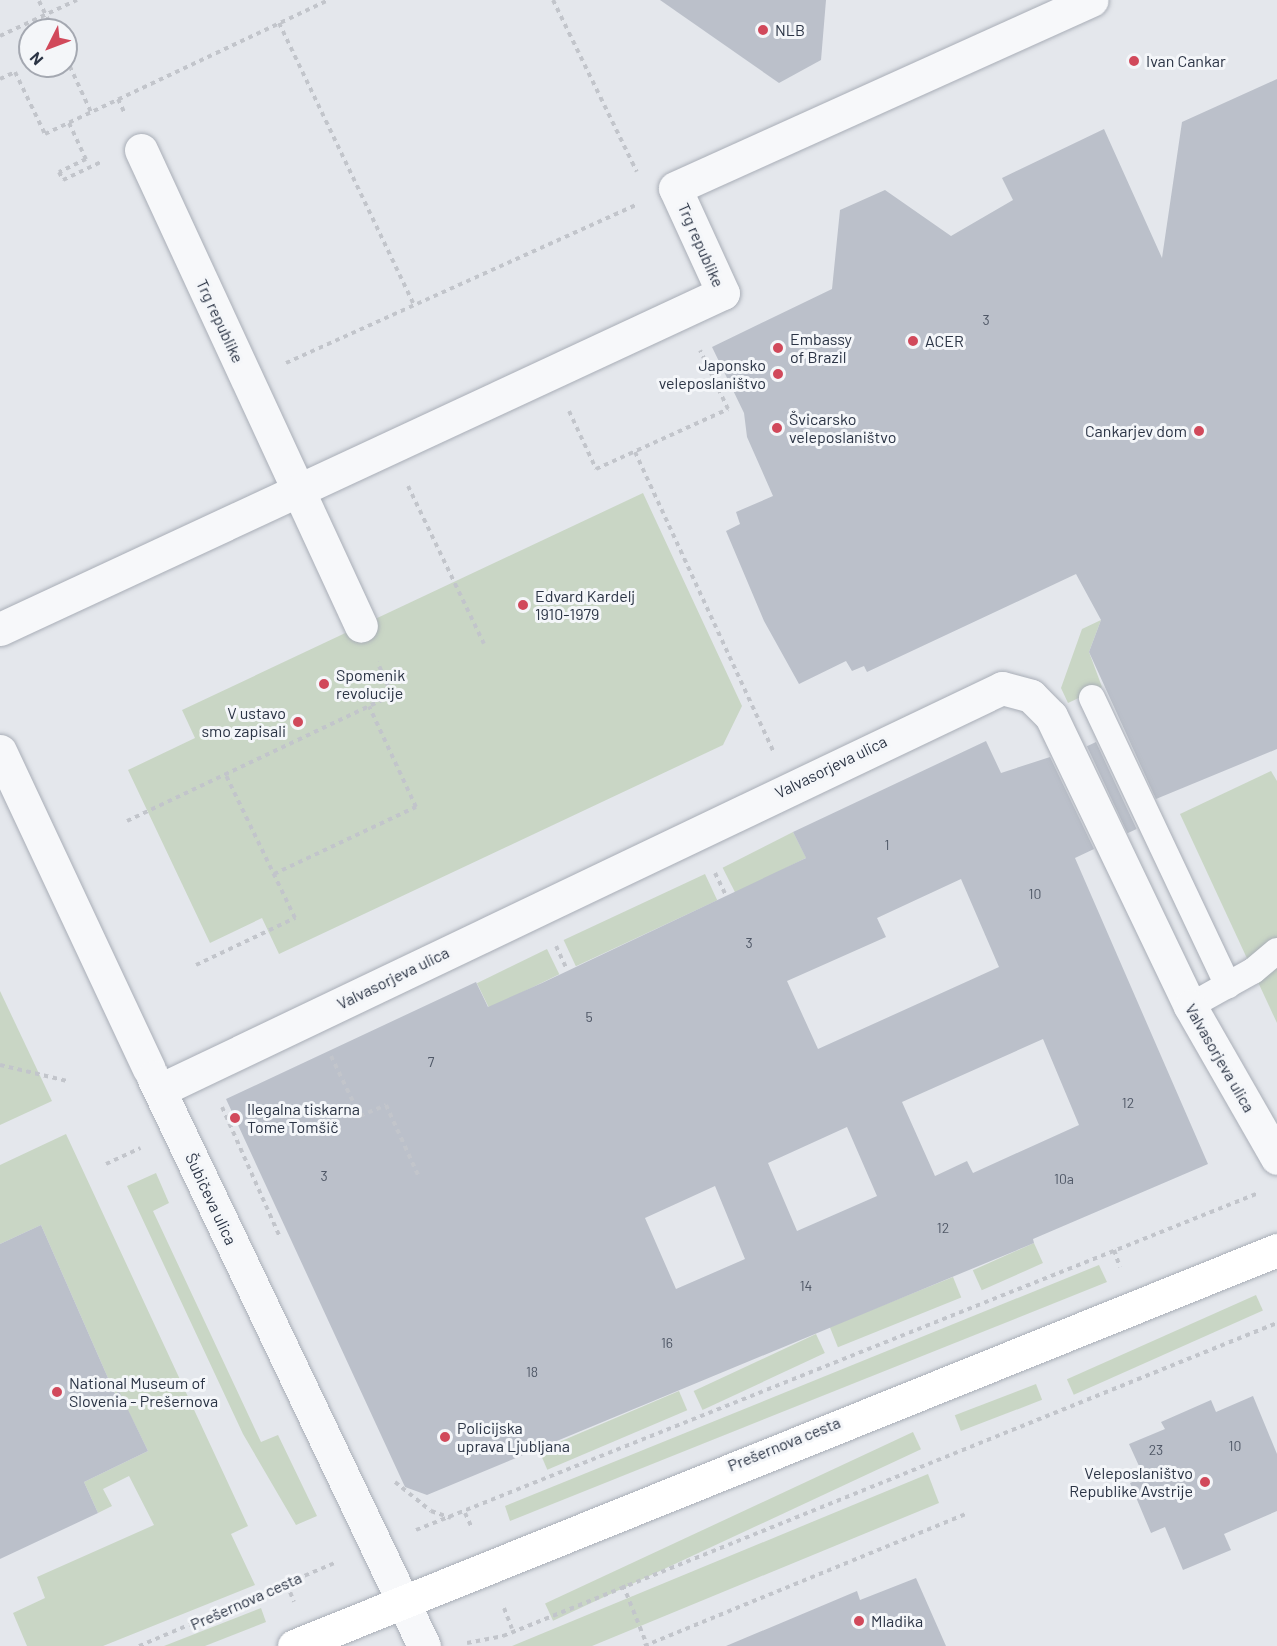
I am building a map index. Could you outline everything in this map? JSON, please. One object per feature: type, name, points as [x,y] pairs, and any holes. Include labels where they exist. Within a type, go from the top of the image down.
[{"type":"main road","name":"Prešernova cesta","points":[[294,1646],[1277,1250]]},
{"type":"street","name":"Trg republike","points":[[0,629],[723,292],[675,188],[1091,0]]},
{"type":"street","name":"Trg republike","points":[[145,159],[361,626]]},
{"type":"street","name":"Valvasorjeva ulica","points":[[154,1078],[214,1064],[990,691],[1031,696],[1051,716],[1190,1006],[1277,1158]]},
{"type":"street","name":"Šubičeva ulica","points":[[0,751],[424,1646]]},
{"type":"lane","points":[[1092,698],[1228,986]]},
{"type":"lane","points":[[1190,1006],[1228,986],[1277,951]]},
{"type":"path","points":[[0,36],[77,0]]},
{"type":"path","points":[[0,79],[15,72],[45,134],[328,0]]},
{"type":"path","points":[[553,0],[640,178]]},
{"type":"path","points":[[39,1],[48,18]]},
{"type":"path","points":[[279,23],[414,305]]},
{"type":"path","points":[[75,78],[91,112]]},
{"type":"path","points":[[69,123],[86,159],[59,172],[63,180],[116,155],[127,178],[145,159]]},
{"type":"path","points":[[248,381],[620,212]]},
{"type":"path","points":[[551,372],[596,469],[635,452],[728,409],[682,312]]},
{"type":"path","points":[[390,447],[484,644]]},
{"type":"path","points":[[635,452],[789,787]]},
{"type":"path","points":[[127,821],[392,695],[361,626]]},
{"type":"path","points":[[274,874],[416,807],[368,705]]},
{"type":"path","points":[[196,966],[295,918],[225,773]]},
{"type":"path","points":[[312,1017],[360,1116],[386,1105],[419,1177]]},
{"type":"path","points":[[214,1064],[222,1110],[285,1248]]},
{"type":"path","points":[[0,1065],[67,1081]]},
{"type":"path","points":[[437,1521],[465,1513],[1262,1192]]},
{"type":"path","points":[[1114,1250],[1123,1275]]},
{"type":"path","points":[[455,1646],[512,1629],[1277,1323]]},
{"type":"path","points":[[387,1473],[420,1504],[452,1518]]},
{"type":"path","points":[[465,1513],[472,1529]]},
{"type":"path","points":[[623,1585],[646,1645],[966,1514]]},
{"type":"path","name":"Prešernova cesta","points":[[139,1646],[319,1569]]},
{"type":"path","points":[[287,1584],[295,1604]]},
{"type":"path","points":[[504,1607],[512,1629]]},
{"type":"green space","points":[[643,493],[742,706],[723,745],[279,954],[262,918],[210,943],[128,770],[195,738],[182,710]]},
{"type":"green space","points":[[1101,620],[1089,652],[1102,687],[1068,703],[1061,688],[1082,629]]},
{"type":"green space","points":[[1271,771],[1277,781],[1277,1023],[1180,814]]},
{"type":"green space","points":[[793,832],[806,858],[736,894],[723,868]]},
{"type":"green space","points":[[705,874],[717,900],[576,966],[564,940]]},
{"type":"green space","points":[[547,949],[559,974],[489,1008],[477,983]]},
{"type":"green space","points":[[0,991],[52,1101],[0,1125]]},
{"type":"green space","points":[[66,1134],[248,1526],[231,1534],[255,1585],[103,1646],[27,1646],[13,1613],[45,1598],[37,1577],[154,1525],[129,1476],[103,1489],[112,1506],[98,1513],[84,1482],[148,1451],[119,1392],[115,1394],[41,1225],[0,1244],[0,1165]]},
{"type":"green space","points":[[156,1173],[169,1203],[153,1211],[261,1442],[278,1435],[317,1516],[296,1525],[243,1434],[127,1186]]},
{"type":"green space","points":[[1034,1243],[1043,1263],[982,1290],[973,1270]]},
{"type":"green space","points":[[1099,1265],[1107,1282],[510,1521],[505,1506]]},
{"type":"green space","points":[[953,1277],[961,1297],[838,1347],[830,1327]]},
{"type":"green space","points":[[1256,1295],[1263,1311],[1074,1395],[1067,1379]]},
{"type":"green space","points":[[816,1334],[825,1353],[703,1410],[694,1391]]},
{"type":"green space","points":[[1036,1384],[1042,1400],[961,1431],[955,1415]]},
{"type":"green space","points":[[679,1391],[687,1410],[547,1470],[539,1450]]},
{"type":"green space","points":[[913,1432],[921,1449],[553,1621],[545,1604]]},
{"type":"green space","points":[[928,1474],[939,1503],[592,1646],[512,1646]]},
{"type":"green space","points":[[261,1608],[266,1622],[205,1646],[164,1646]]},
{"type":"building","name":"NLB","points":[[660,0],[826,0],[821,60],[779,83]]},
{"type":"building","points":[[1277,79],[1277,749],[1156,799],[1089,652],[1101,620],[1076,574],[867,672],[864,666],[852,671],[846,661],[799,684],[764,621],[726,531],[740,524],[736,512],[773,496],[747,437],[744,413],[712,347],[832,289],[840,210],[885,190],[951,236],[1013,200],[1002,178],[1104,129],[1162,258],[1182,122]]},
{"type":"building","points":[[986,741],[1001,773],[1050,757],[1094,849],[1075,858],[1208,1164],[1033,1239],[1034,1243],[427,1495],[405,1487],[226,1099],[476,982],[488,1007],[542,983],[806,858],[793,832]],"holes":[[[961,879],[999,967],[818,1049],[787,981],[886,937],[877,918]],[[1043,1039],[1079,1125],[973,1173],[967,1161],[935,1176],[902,1102]],[[847,1127],[877,1196],[797,1231],[768,1163]],[[715,1186],[745,1259],[676,1289],[645,1218]]]},
{"type":"building","points":[[1096,742],[1137,829],[1128,833],[1087,746]]},
{"type":"building","name":"National Museum of Slovenia - Prešernova","points":[[41,1225],[115,1394],[119,1391],[148,1451],[84,1482],[98,1513],[0,1559],[0,1244]]},
{"type":"building","name":"Veleposlaništvo Republike Avstrije","points":[[1253,1396],[1277,1454],[1277,1511],[1224,1534],[1231,1550],[1183,1570],[1165,1527],[1151,1533],[1130,1483],[1144,1477],[1129,1444],[1165,1429],[1161,1422],[1211,1400],[1216,1412]]},
{"type":"building","name":"Mladika","points":[[916,1578],[946,1646],[726,1646],[857,1591],[860,1600]]},
{"type":"place","name":"NLB","points":[[763,30]]},
{"type":"place","name":"Ivan Cankar","points":[[1134,61]]},
{"type":"place","name":"ACER","points":[[913,341]]},
{"type":"place","name":"Embassy of Brazil","points":[[778,348]]},
{"type":"place","name":"Japonsko veleposlaništvo","points":[[778,374]]},
{"type":"place","name":"Švicarsko veleposlaništvo","points":[[777,428]]},
{"type":"place","name":"Cankarjev dom","points":[[1199,431]]},
{"type":"place","name":"Edvard Kardelj 1910-1979","points":[[523,605]]},
{"type":"place","name":"Spomenik revolucije","points":[[324,684]]},
{"type":"place","name":"V ustavo smo zapisali","points":[[298,722]]},
{"type":"place","name":"Ilegalna tiskarna Tome Tomšič","points":[[235,1118]]},
{"type":"place","name":"National Museum of Slovenia - Prešernova","points":[[57,1392]]},
{"type":"place","name":"Policijska uprava Ljubljana","points":[[445,1437]]},
{"type":"place","name":"Veleposlaništvo Republike Avstrije","points":[[1205,1482]]},
{"type":"place","name":"Mladika","points":[[859,1621]]}]
